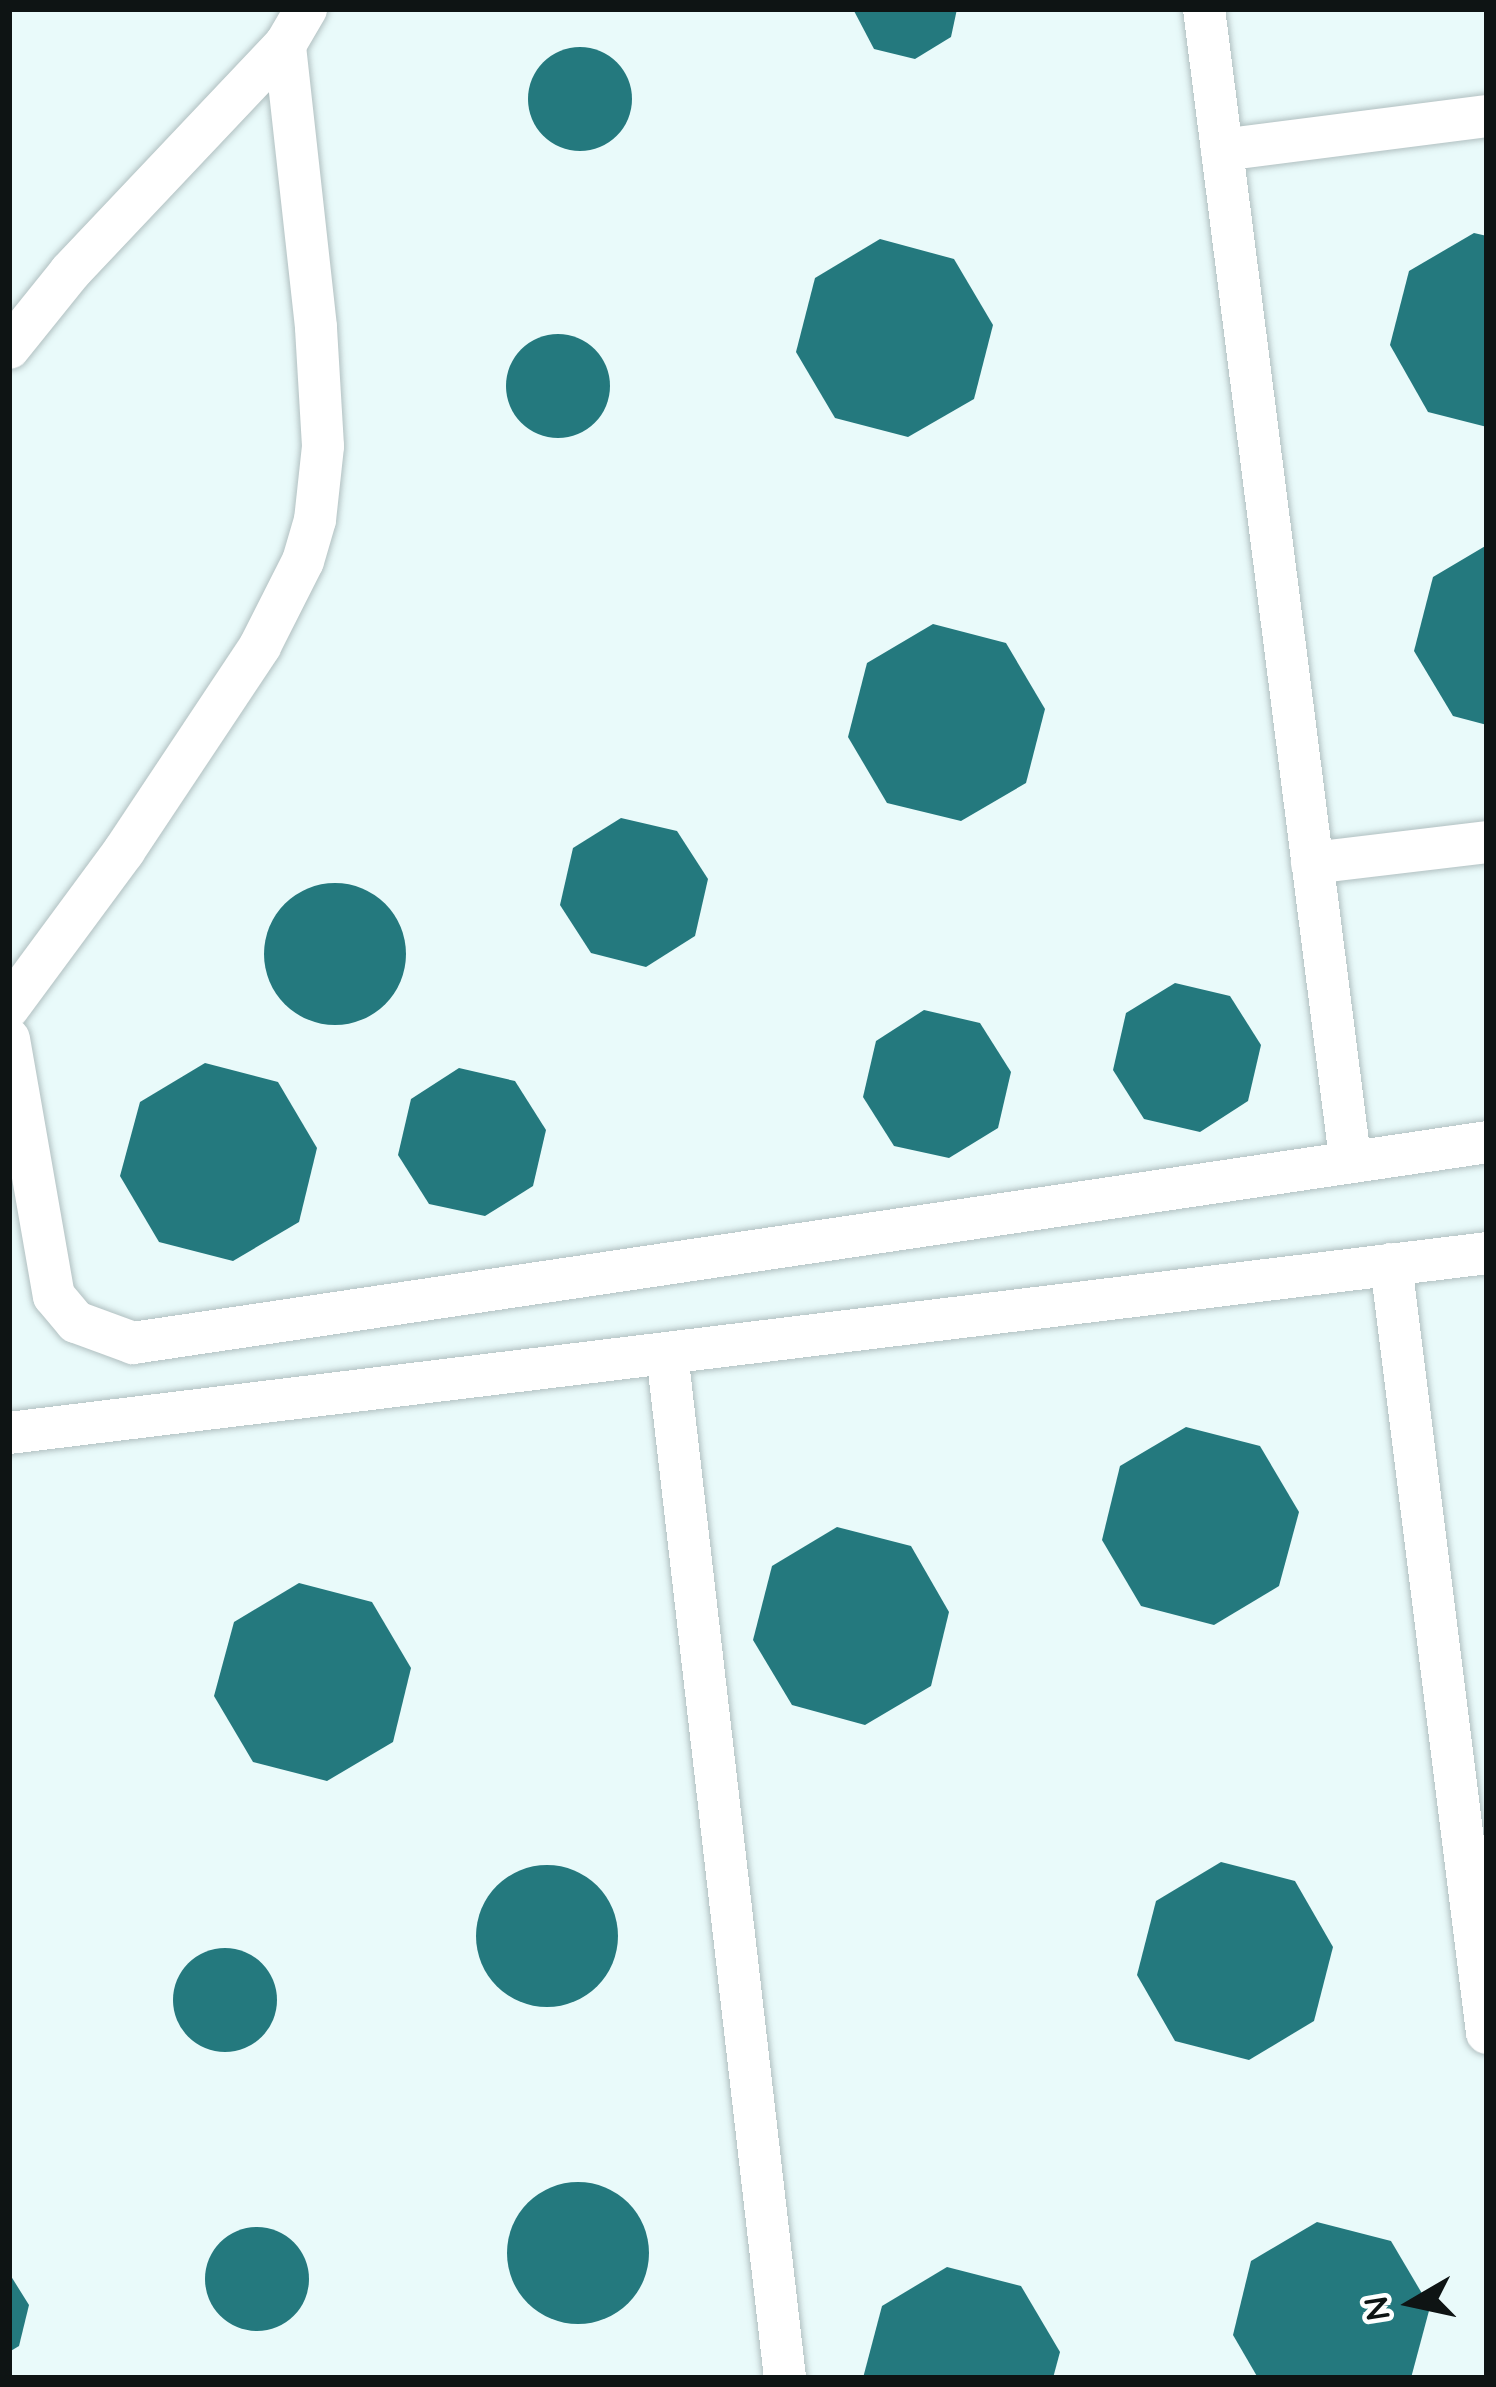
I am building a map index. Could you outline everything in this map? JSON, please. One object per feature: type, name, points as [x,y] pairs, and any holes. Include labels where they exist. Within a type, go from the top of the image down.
[{"type":"lane","points":[[1204,9],[1350,1159]]},
{"type":"lane","points":[[9,348],[70,272],[296,27]]},
{"type":"lane","points":[[9,1006],[124,851],[260,646],[303,561],[315,520],[323,446],[296,27]]},
{"type":"lane","points":[[1222,150],[1487,116]]},
{"type":"lane","points":[[1312,863],[1487,842]]},
{"type":"lane","points":[[9,1039],[54,1296],[76,1322],[98,1334],[133,1342],[1487,1142]]},
{"type":"lane","points":[[9,1433],[1487,1253]]},
{"type":"lane","points":[[1391,1264],[1487,2033]]},
{"type":"lane","points":[[667,1353],[785,2378]]},
{"type":"building","points":[[853,9],[957,9],[951,37],[915,59],[874,49]]},
{"type":"building","points":[[580,47],[600,51],[617,62],[628,79],[632,99],[628,119],[617,136],[600,147],[580,151],[560,147],[543,136],[532,119],[528,99],[532,79],[543,62],[560,51]]},
{"type":"building","points":[[1474,233],[1487,236],[1487,427],[1428,412],[1390,345],[1409,271]]},
{"type":"building","points":[[880,239],[954,259],[993,325],[974,399],[908,437],[835,418],[796,352],[815,278]]},
{"type":"building","points":[[558,334],[578,338],[595,349],[606,366],[610,386],[606,406],[595,423],[578,434],[558,438],[538,434],[521,423],[510,406],[506,386],[510,366],[521,349],[538,338]]},
{"type":"building","points":[[1487,545],[1487,725],[1453,716],[1414,651],[1433,577]]},
{"type":"building","points":[[933,624],[1006,643],[1045,709],[1026,783],[961,821],[887,803],[848,737],[867,663]]},
{"type":"building","points":[[621,818],[677,831],[708,879],[695,936],[646,967],[591,953],[560,905],[573,848]]},
{"type":"building","points":[[335,883],[362,888],[385,904],[401,927],[406,954],[401,981],[385,1004],[362,1020],[335,1025],[308,1020],[285,1004],[269,981],[264,954],[269,927],[285,904],[308,888]]},
{"type":"building","points":[[1175,983],[1230,996],[1261,1045],[1248,1101],[1200,1132],[1144,1119],[1113,1070],[1126,1013]]},
{"type":"building","points":[[924,1010],[980,1023],[1011,1072],[998,1128],[949,1158],[894,1146],[863,1097],[876,1041]]},
{"type":"building","points":[[205,1063],[278,1082],[317,1148],[299,1222],[233,1261],[159,1242],[120,1176],[140,1102]]},
{"type":"building","points":[[459,1068],[515,1081],[546,1130],[533,1186],[485,1216],[429,1204],[398,1155],[411,1099]]},
{"type":"building","points":[[1186,1427],[1260,1446],[1299,1512],[1279,1586],[1214,1625],[1141,1606],[1102,1540],[1120,1466]]},
{"type":"building","points":[[837,1527],[911,1546],[949,1612],[931,1686],[865,1725],[792,1705],[753,1640],[772,1566]]},
{"type":"building","points":[[299,1583],[372,1602],[411,1668],[393,1742],[327,1781],[253,1762],[214,1696],[234,1622]]},
{"type":"building","points":[[1221,1862],[1295,1881],[1333,1947],[1314,2021],[1249,2060],[1175,2041],[1137,1975],[1156,1901]]},
{"type":"building","points":[[547,1865],[574,1870],[597,1886],[613,1909],[618,1936],[613,1963],[597,1986],[574,2002],[547,2007],[520,2002],[497,1986],[481,1963],[476,1936],[481,1909],[497,1886],[520,1870]]},
{"type":"building","points":[[225,1948],[245,1952],[262,1963],[273,1980],[277,2000],[273,2020],[262,2037],[245,2048],[225,2052],[205,2048],[188,2037],[177,2020],[173,2000],[177,1980],[188,1963],[205,1952]]},
{"type":"building","points":[[578,2182],[605,2187],[628,2203],[644,2226],[649,2253],[644,2280],[628,2303],[605,2319],[578,2324],[551,2319],[528,2303],[512,2280],[507,2253],[512,2226],[528,2203],[551,2187]]},
{"type":"building","points":[[1317,2222],[1391,2241],[1430,2307],[1411,2378],[1258,2378],[1233,2335],[1251,2261]]},
{"type":"building","points":[[257,2227],[277,2231],[294,2242],[305,2259],[309,2279],[305,2299],[294,2316],[277,2327],[257,2331],[237,2327],[220,2316],[209,2299],[205,2279],[209,2259],[220,2242],[237,2231]]},
{"type":"building","points":[[947,2267],[1021,2286],[1060,2352],[1053,2378],[863,2378],[882,2306]]},
{"type":"building","points":[[9,2273],[29,2305],[19,2346],[9,2352]]}]
